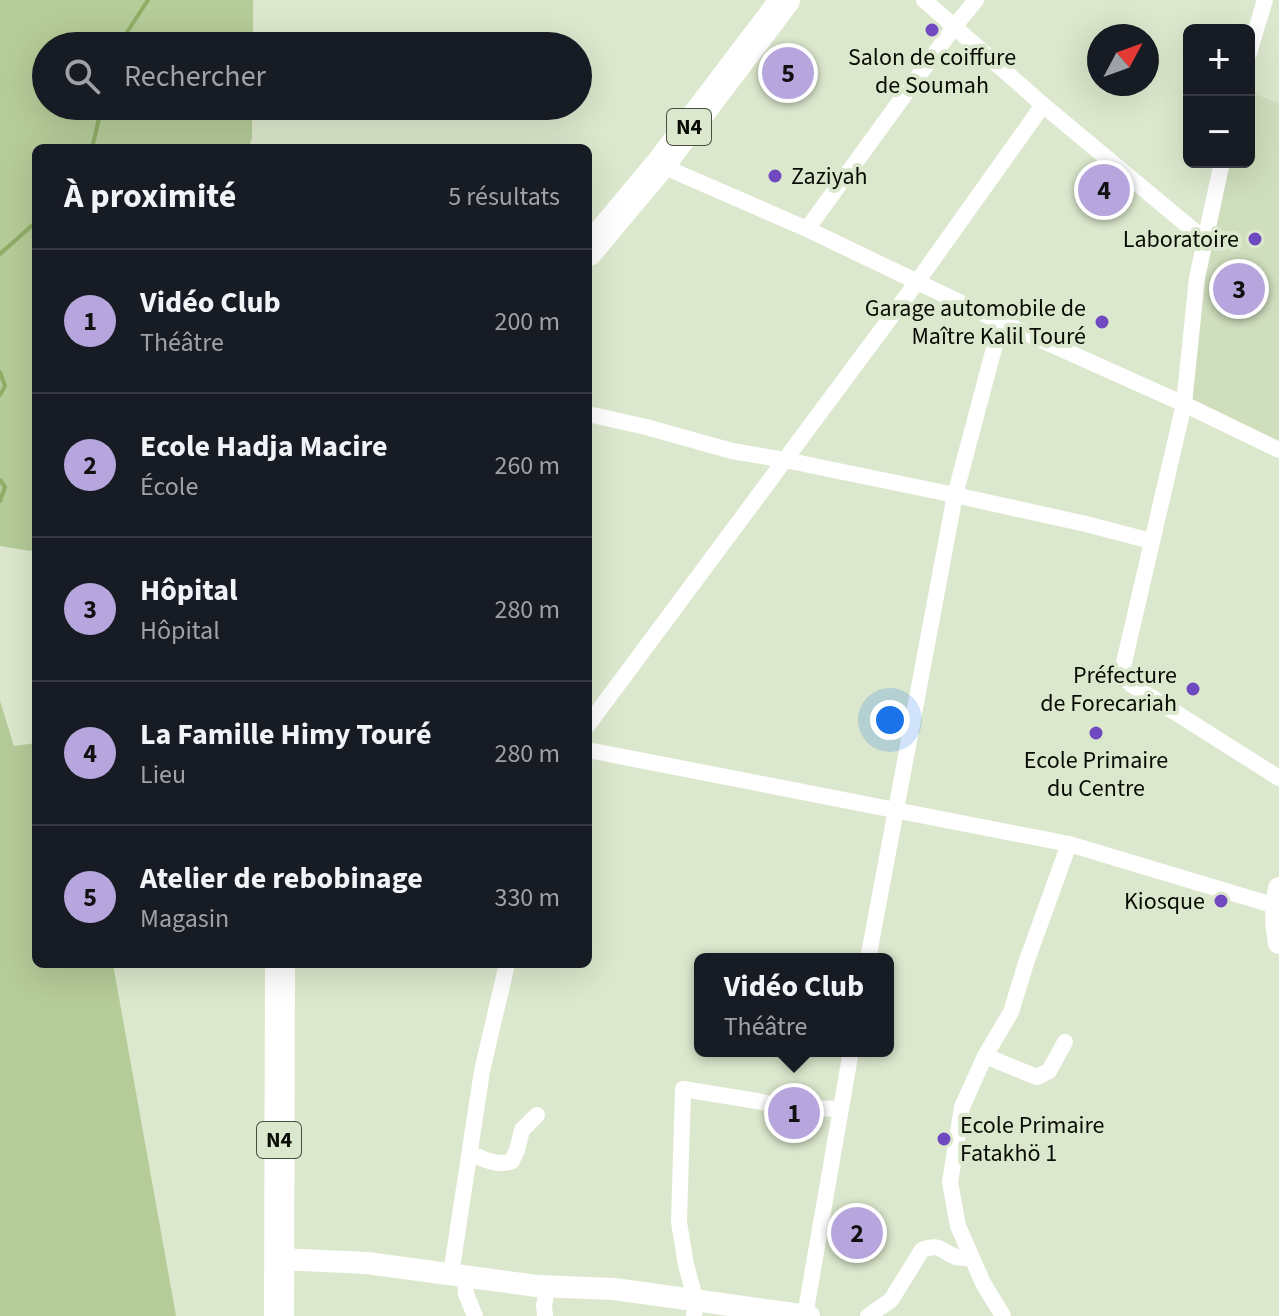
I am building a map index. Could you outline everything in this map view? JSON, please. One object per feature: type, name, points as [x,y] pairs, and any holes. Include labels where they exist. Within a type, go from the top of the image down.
[{"type":"highway","name":"N4","points":[[592,246],[660,165],[785,0]]},
{"type":"highway","name":"N4","points":[[279,1316],[280,968]]},
{"type":"street","points":[[924,0],[1043,105],[1205,240]]},
{"type":"street","points":[[807,229],[976,0]]},
{"type":"street","points":[[1255,33],[1265,0]]},
{"type":"street","points":[[592,720],[917,282],[1043,105]]},
{"type":"street","points":[[660,165],[807,229],[1279,450]]},
{"type":"street","points":[[1221,168],[1197,278],[1184,404],[1122,671],[1124,678],[1279,778]]},
{"type":"street","points":[[869,953],[955,495],[1001,322]]},
{"type":"street","points":[[592,415],[732,451],[955,495],[1151,541]]},
{"type":"street","points":[[592,751],[1069,844],[1277,897],[1276,930],[1279,943]]},
{"type":"street","points":[[1003,1316],[983,1283],[958,1226],[950,1182],[962,1107],[985,1056],[1011,1012],[1069,844]]},
{"type":"street","points":[[475,1316],[458,1275],[482,1071],[506,968]]},
{"type":"street","points":[[985,1056],[1037,1077],[1049,1071],[1065,1042]]},
{"type":"street","points":[[279,1259],[367,1263],[548,1286],[614,1289],[695,1309],[807,1316],[850,1057]]},
{"type":"street","points":[[695,1309],[679,1222],[683,1089],[775,1105],[840,1109]]},
{"type":"street","points":[[470,1154],[498,1164],[512,1161],[522,1130],[537,1115]]},
{"type":"street","points":[[868,1316],[891,1300],[922,1250],[941,1248],[954,1256],[971,1258]]},
{"type":"street","points":[[545,1316],[548,1286]]},
{"type":"shaded area","points":[[0,0],[253,0],[253,32],[32,32],[32,120],[252,120],[252,139],[250,144],[32,144],[32,550],[0,546]]},
{"type":"shaded area","points":[[1255,94],[1279,103],[1279,450],[1184,404],[1221,168],[1255,168]]},
{"type":"shaded area","points":[[0,701],[14,746],[32,744],[32,968],[114,968],[176,1316],[0,1316]]},
{"type":"waterway","points":[[127,32],[148,0]]},
{"type":"waterway","points":[[93,144],[99,120]]},
{"type":"waterway","points":[[0,254],[32,226]]},
{"type":"waterway","points":[[0,372],[5,386],[0,395]]},
{"type":"waterway","points":[[0,480],[5,487],[0,501]]},
{"type":"place","name":"Salon de coiffure de Soumah","points":[[932,30]]},
{"type":"place","name":"Atelier de rebobinage","points":[[788,73]]},
{"type":"place","name":"Zaziyah","points":[[775,176]]},
{"type":"place","name":"La Famille Himy Touré","points":[[1104,190]]},
{"type":"place","name":"Laboratoire","points":[[1255,239]]},
{"type":"place","name":"Hôpital","points":[[1239,289]]},
{"type":"place","name":"Garage automobile de Maître Kalil Touré","points":[[1102,322]]},
{"type":"place","name":"Préfecture de Forecariah","points":[[1193,689]]},
{"type":"place","name":"Ecole Primaire du Centre","points":[[1096,733]]},
{"type":"place","name":"Kiosque","points":[[1221,901]]},
{"type":"place","name":"Vidéo Club","points":[[794,1113]]},
{"type":"place","name":"Ecole Primaire Fatakhö 1","points":[[944,1139]]},
{"type":"place","name":"Ecole Hadja Macire","points":[[857,1233]]}]
